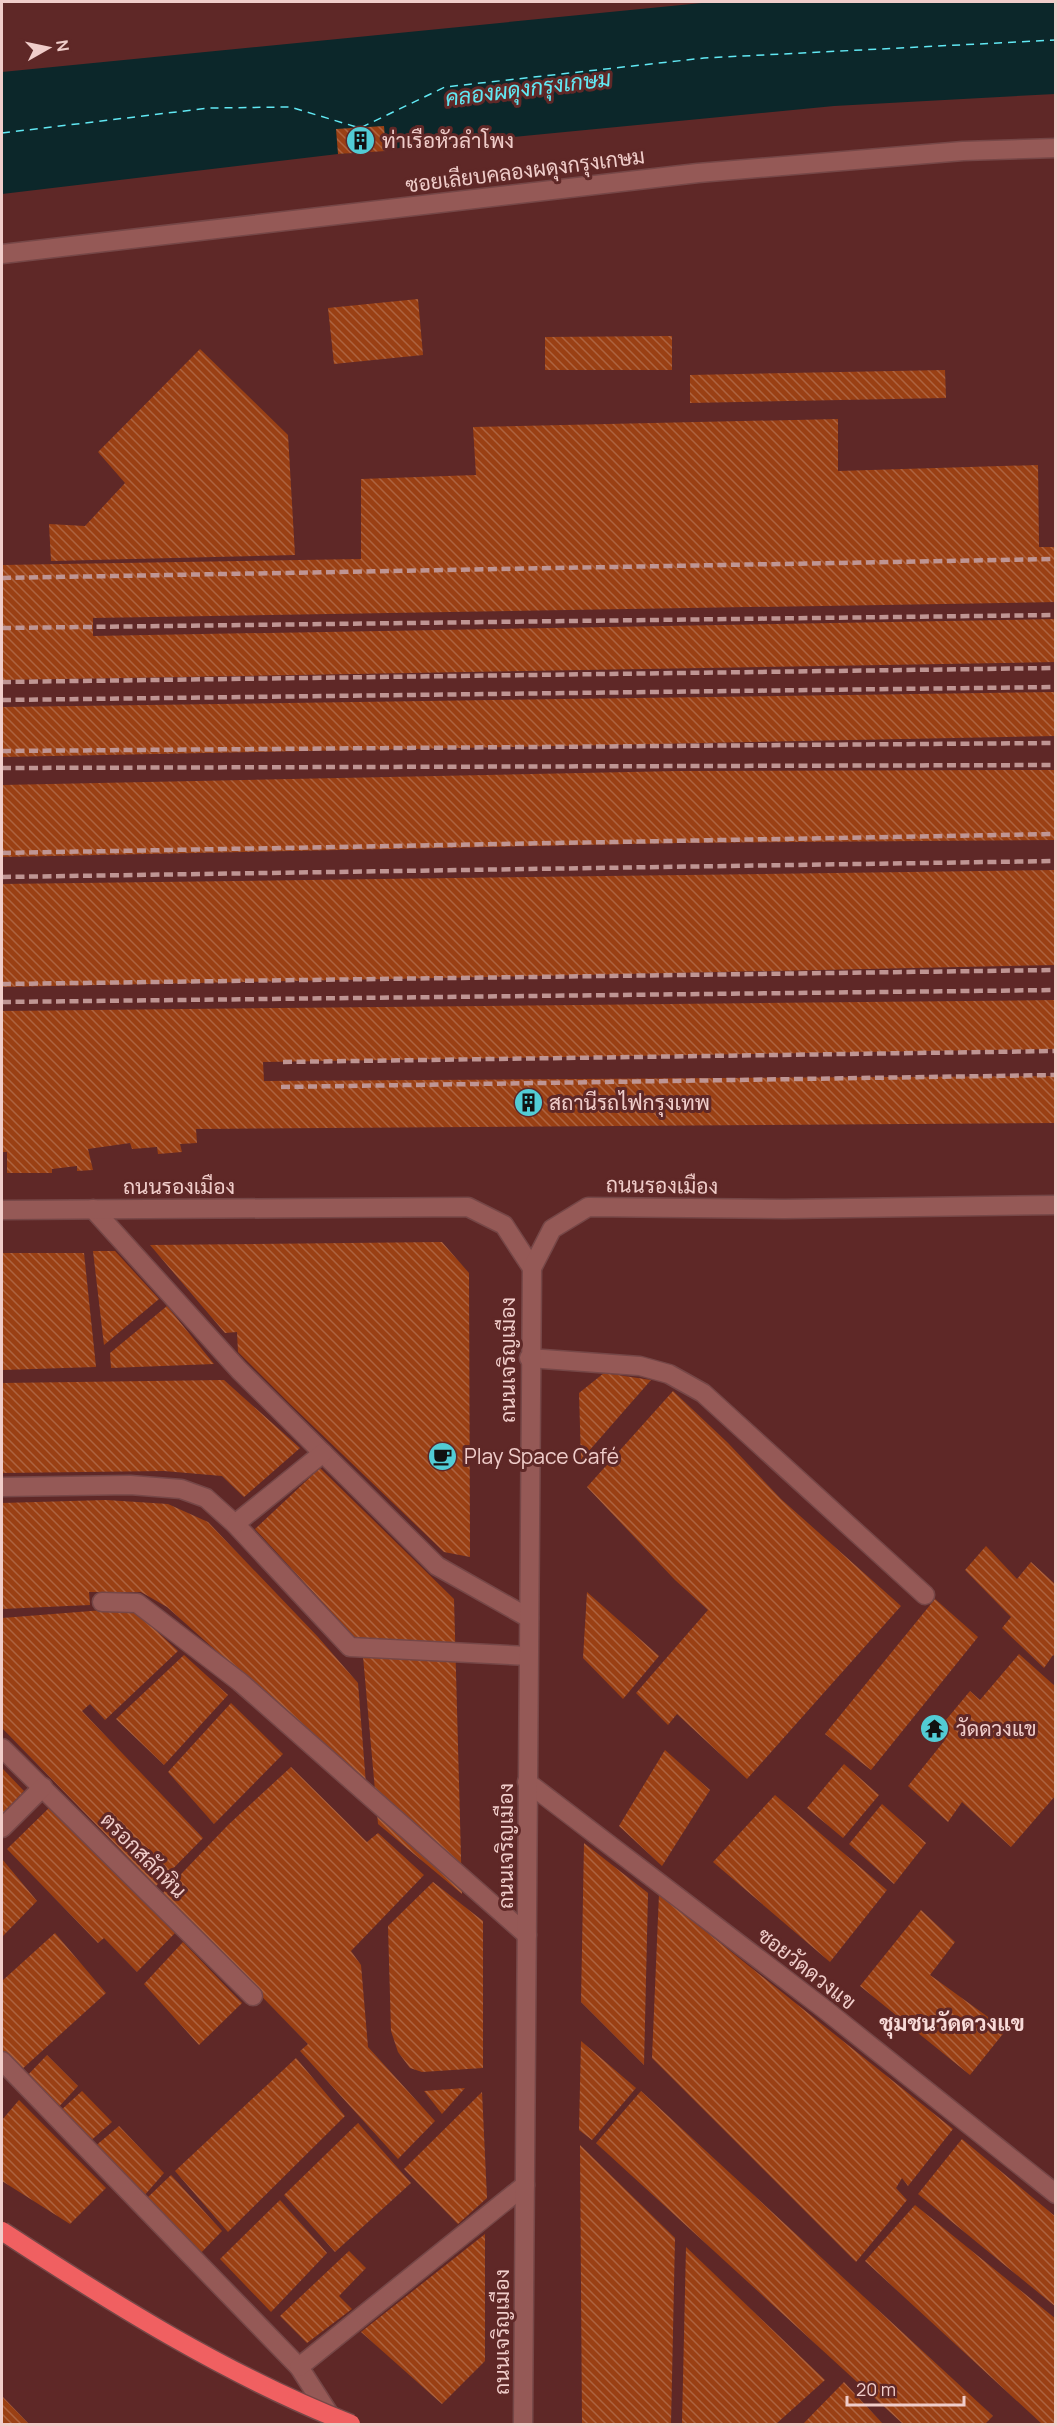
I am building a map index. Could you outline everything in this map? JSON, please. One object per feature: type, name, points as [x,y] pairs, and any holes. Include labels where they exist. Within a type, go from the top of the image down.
[{"type":"highway","points":[[2,2231],[107,2299],[294,2402],[351,2424]]},
{"type":"street","name":"ซอยเลียบคลองผดุงกรุงเกษม","points":[[2,254],[668,176],[963,151],[1056,147]]},
{"type":"street","name":"ถนนรองเมือง","points":[[2,1210],[468,1207],[504,1225],[532,1268],[552,1229],[588,1207],[784,1209],[1056,1206]]},
{"type":"street","points":[[93,1209],[238,1370],[437,1566],[529,1618]]},
{"type":"street","name":"ถนนเจริญเมือง","points":[[524,2424],[529,1358],[532,1268]]},
{"type":"street","points":[[529,1358],[640,1366],[669,1374],[703,1393],[925,1595]]},
{"type":"street","points":[[235,1524],[323,1453]]},
{"type":"street","points":[[2,1487],[130,1485],[181,1489],[206,1498],[235,1524],[350,1647],[528,1656]]},
{"type":"street","points":[[102,1602],[136,1602],[240,1682],[527,1935]]},
{"type":"street","name":"ตรอกสลักหิน","points":[[2,1749],[253,1996]]},
{"type":"street","name":"ซอยวัดดวงแข","points":[[527,1782],[823,2008],[1056,2194]]},
{"type":"street","points":[[2,1828],[43,1787]]},
{"type":"street","points":[[2,2061],[299,2367],[337,2424]]},
{"type":"street","points":[[299,2367],[525,2185]]},
{"type":"water","name":"คลองผดุงกรุงเกษม","points":[[712,2],[1055,2],[1055,94],[834,106],[338,154],[2,194],[2,72]]},
{"type":"building","name":"ท่าเรือหัวลำโพง","points":[[384,126],[386,151],[338,154],[336,129]]},
{"type":"building","points":[[418,299],[423,355],[334,364],[328,308]]},
{"type":"building","points":[[672,336],[672,370],[545,370],[545,337]]},
{"type":"building","points":[[200,349],[288,435],[295,555],[51,561],[49,524],[85,526],[125,483],[98,452]]},
{"type":"building","points":[[945,370],[946,398],[690,403],[690,375]]},
{"type":"building","points":[[838,419],[838,471],[1038,465],[1039,547],[1056,547],[1056,602],[93,618],[93,636],[1056,619],[1056,662],[2,680],[2,565],[361,559],[361,479],[476,475],[473,427]]},
{"type":"building","points":[[1056,692],[1056,736],[2,757],[2,707]]},
{"type":"building","points":[[1056,770],[1056,840],[678,843],[2,857],[2,785],[678,771]]},
{"type":"building","points":[[1056,870],[1056,965],[2,987],[2,884]]},
{"type":"building","name":"สถานีรถไฟกรุงเทพ","points":[[1056,1000],[1056,1049],[263,1062],[264,1081],[1056,1076],[1056,1123],[196,1129],[197,1143],[180,1144],[182,1152],[158,1154],[157,1147],[132,1149],[130,1143],[88,1149],[93,1170],[77,1171],[77,1166],[52,1169],[52,1173],[7,1173],[7,1152],[2,1152],[2,1011]]},
{"type":"building","points":[[442,1242],[469,1273],[470,1557],[444,1552],[290,1404],[238,1352],[237,1332],[225,1333],[150,1245]]},
{"type":"building","points":[[93,1251],[115,1251],[159,1299],[104,1345]]},
{"type":"building","points":[[2,1253],[84,1253],[96,1367],[2,1370]]},
{"type":"building","points":[[167,1306],[214,1364],[111,1368],[110,1353]]},
{"type":"building","points":[[604,1373],[651,1380],[581,1460],[579,1393]]},
{"type":"building","points":[[224,1380],[300,1448],[244,1497],[222,1476],[164,1471],[2,1473],[2,1383]]},
{"type":"building","points":[[673,1391],[728,1443],[781,1499],[901,1606],[747,1779],[677,1714],[668,1725],[636,1693],[708,1610],[675,1580],[587,1487]]},
{"type":"building","points":[[320,1468],[454,1599],[462,1894],[378,1824],[362,1645],[255,1529]]},
{"type":"building","points":[[106,1500],[168,1504],[208,1522],[318,1637],[358,1683],[366,1784],[167,1607],[141,1592],[89,1592],[90,1605],[2,1609],[2,1503]]},
{"type":"building","points":[[986,1546],[1017,1579],[1031,1562],[1056,1585],[1056,1657],[1053,1655],[1044,1668],[1002,1628],[1011,1617],[965,1570]]},
{"type":"building","points":[[587,1592],[659,1656],[623,1699],[583,1658]]},
{"type":"building","points":[[935,1599],[978,1637],[871,1770],[825,1734]]},
{"type":"building","points":[[104,1610],[134,1610],[178,1651],[105,1720],[90,1704],[82,1711],[203,1838],[156,1886],[2,1728],[2,1618]]},
{"type":"building","points":[[1019,1654],[1056,1687],[1056,1795],[1011,1847],[962,1802],[948,1822],[908,1786],[945,1740],[936,1732],[970,1691],[980,1700]]},
{"type":"building","points":[[184,1655],[228,1695],[164,1765],[116,1719]]},
{"type":"building","points":[[231,1703],[283,1754],[214,1824],[168,1772]]},
{"type":"building","points":[[665,1750],[710,1790],[662,1866],[619,1826]]},
{"type":"building","points":[[844,1764],[879,1795],[843,1838],[807,1808]]},
{"type":"building","points":[[291,1767],[367,1842],[378,1833],[424,1875],[351,1951],[361,1965],[368,2047],[435,2121],[398,2159],[300,2051],[308,2044],[162,1894],[228,1825]]},
{"type":"building","points":[[2,1768],[24,1791],[2,1814]]},
{"type":"building","points":[[775,1795],[887,1890],[830,1962],[713,1862]]},
{"type":"building","points":[[882,1804],[926,1843],[894,1884],[849,1844]]},
{"type":"building","points":[[51,1806],[175,1933],[137,1972],[104,1938],[98,1943],[7,1849]]},
{"type":"building","points":[[584,1843],[648,1893],[644,2065],[581,2002]]},
{"type":"building","points":[[2,1859],[37,1901],[2,1937]]},
{"type":"building","points":[[433,1882],[483,1921],[483,2068],[422,2072],[410,2068],[398,2052],[391,2031],[388,1926]]},
{"type":"building","points":[[659,1894],[953,2129],[908,2186],[902,2178],[896,2188],[907,2200],[856,2262],[652,2058]]},
{"type":"building","points":[[921,1910],[955,1942],[930,1975],[1006,2030],[970,2075],[860,1986]]},
{"type":"building","points":[[55,1933],[106,1993],[20,2071],[2,2050],[2,1981]]},
{"type":"building","points":[[183,1942],[242,2003],[199,2045],[144,1984]]},
{"type":"building","points":[[581,2041],[636,2088],[592,2140],[579,2130]]},
{"type":"building","points":[[47,2055],[78,2086],[55,2111],[24,2079]]},
{"type":"building","points":[[296,2058],[345,2116],[228,2232],[175,2171]]},
{"type":"building","points":[[465,2088],[442,2114],[424,2091]]},
{"type":"building","points":[[82,2091],[112,2122],[88,2143],[59,2112]]},
{"type":"building","points":[[641,2091],[993,2416],[985,2424],[903,2424],[596,2143]]},
{"type":"building","points":[[482,2092],[487,2198],[458,2224],[404,2169]]},
{"type":"building","points":[[19,2100],[106,2188],[70,2224],[2,2181],[2,2120]]},
{"type":"building","points":[[358,2123],[411,2183],[335,2252],[284,2195]]},
{"type":"building","points":[[119,2126],[164,2173],[143,2197],[93,2148]]},
{"type":"building","points":[[962,2139],[1056,2217],[1056,2307],[918,2194]]},
{"type":"building","points":[[580,2145],[675,2238],[671,2424],[582,2424]]},
{"type":"building","points":[[171,2175],[222,2231],[197,2257],[146,2199]]},
{"type":"building","points":[[280,2200],[327,2253],[271,2312],[220,2259]]},
{"type":"building","points":[[915,2205],[1056,2319],[1056,2424],[1042,2424],[865,2261]]},
{"type":"building","points":[[485,2234],[485,2361],[442,2404],[361,2332]]},
{"type":"building","points":[[686,2247],[825,2380],[776,2424],[682,2424]]},
{"type":"building","points":[[349,2251],[366,2268],[339,2296],[352,2309],[307,2343],[280,2316]]},
{"type":"building","points":[[844,2382],[883,2424],[803,2424]]},
{"type":"building","points":[[2,2396],[29,2424],[2,2424]]},
{"type":"ferry route","points":[[2,133],[209,108],[290,107],[360,128],[445,87],[704,58],[1056,40]]},
{"type":"railway","points":[[2,578],[1056,559]]},
{"type":"railway","points":[[2,628],[1056,615]]},
{"type":"railway","points":[[2,682],[1056,668]]},
{"type":"railway","points":[[2,700],[1056,687]]},
{"type":"railway","points":[[2,751],[1056,743]]},
{"type":"railway","points":[[2,768],[1056,765]]},
{"type":"railway","points":[[2,853],[1056,834]]},
{"type":"railway","points":[[2,877],[1056,861]]},
{"type":"railway","points":[[2,984],[1056,970]]},
{"type":"railway","points":[[2,1002],[1056,990]]},
{"type":"railway","points":[[283,1062],[1056,1051]]},
{"type":"railway","points":[[281,1087],[1056,1075]]},
{"type":"place","name":"ท่าเรือหัวลำโพง","points":[[361,140]]},
{"type":"place","name":"สถานีรถไฟกรุงเทพ","points":[[528,1102]]},
{"type":"place","name":"Play Space Café","points":[[443,1456]]},
{"type":"place","name":"วัดดวงแข","points":[[935,1728]]},
{"type":"district","name":"ชุมชนวัดดวงแข","points":[[952,2023]]}]
